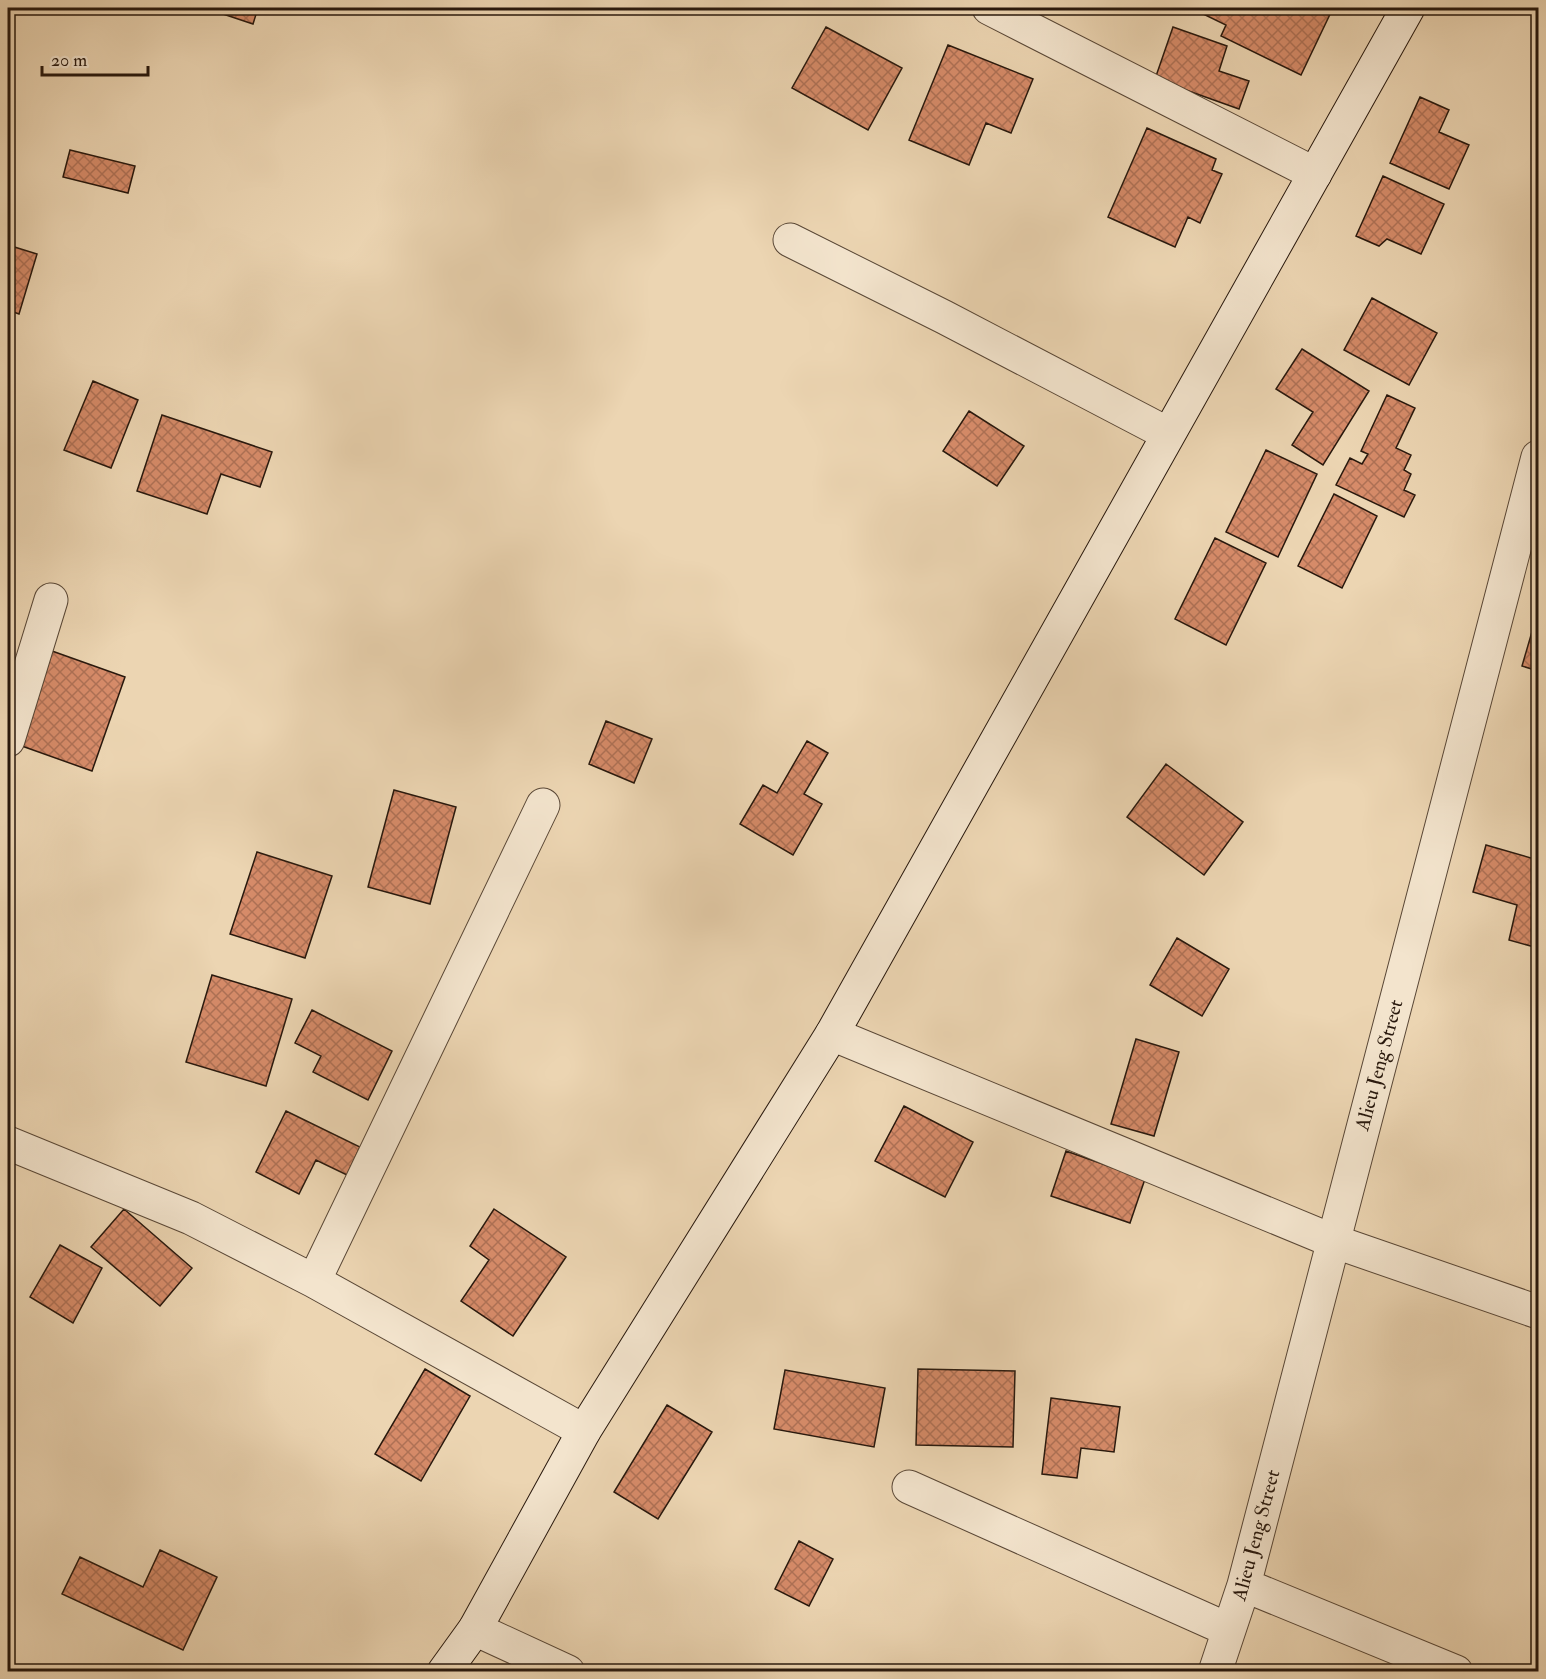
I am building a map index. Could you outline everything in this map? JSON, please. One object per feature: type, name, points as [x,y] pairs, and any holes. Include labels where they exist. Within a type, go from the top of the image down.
[{"type":"street","points":[[988,8],[1315,174]]},
{"type":"street","points":[[444,1671],[475,1629],[584,1431],[832,1034],[1408,8]]},
{"type":"street","points":[[790,240],[1168,434]]},
{"type":"street","name":"Alieu Jeng Street","points":[[1215,1671],[1244,1585],[1539,457]]},
{"type":"street","points":[[8,740],[51,600]]},
{"type":"street","points":[[314,1281],[543,805]]},
{"type":"street","points":[[832,1034],[1333,1241],[1539,1312]]},
{"type":"street","points":[[8,1143],[191,1218],[314,1281],[584,1431]]},
{"type":"street","points":[[909,1487],[1229,1630]]},
{"type":"street","points":[[1244,1585],[1456,1671]]},
{"type":"street","points":[[475,1629],[568,1671]]},
{"type":"building","points":[[222,8],[258,8],[253,24],[220,13]]},
{"type":"building","points":[[875,8],[896,8],[894,14]]},
{"type":"building","points":[[1191,8],[1333,8],[1301,75],[1221,36],[1226,25]]},
{"type":"building","points":[[826,27],[902,68],[868,130],[792,88]]},
{"type":"building","points":[[1173,27],[1227,46],[1219,71],[1249,81],[1239,109],[1155,79]]},
{"type":"building","points":[[948,45],[1033,79],[1011,133],[986,123],[969,165],[909,140]]},
{"type":"building","points":[[1420,97],[1449,110],[1439,132],[1469,145],[1449,189],[1390,163]]},
{"type":"building","points":[[1147,128],[1216,159],[1212,170],[1222,174],[1200,223],[1188,217],[1175,247],[1108,217]]},
{"type":"building","points":[[70,150],[135,166],[128,193],[63,177]]},
{"type":"building","points":[[1383,176],[1444,204],[1421,254],[1387,239],[1379,246],[1356,236]]},
{"type":"building","points":[[8,245],[37,254],[19,314],[8,310]]},
{"type":"building","points":[[1372,298],[1437,333],[1409,385],[1344,350]]},
{"type":"building","points":[[1302,349],[1369,391],[1323,465],[1292,445],[1313,412],[1276,389]]},
{"type":"building","points":[[93,381],[138,400],[111,468],[64,450]]},
{"type":"building","points":[[1387,395],[1415,408],[1396,448],[1411,455],[1404,470],[1411,474],[1404,490],[1415,495],[1404,517],[1336,485],[1350,458],[1362,464],[1368,454],[1361,451]]},
{"type":"building","points":[[969,411],[1024,446],[997,486],[943,451]]},
{"type":"building","points":[[162,415],[272,452],[260,487],[221,474],[207,514],[137,491]]},
{"type":"building","points":[[1266,450],[1317,474],[1278,557],[1226,532]]},
{"type":"building","points":[[1334,494],[1377,516],[1342,588],[1298,566]]},
{"type":"building","points":[[1215,538],[1266,563],[1226,645],[1175,619]]},
{"type":"building","points":[[1538,611],[1538,671],[1522,666]]},
{"type":"building","points":[[52,651],[125,677],[92,771],[19,745]]},
{"type":"building","points":[[606,721],[652,739],[634,783],[589,764]]},
{"type":"building","points":[[807,741],[828,753],[804,794],[822,804],[793,855],[740,824],[763,785],[777,793]]},
{"type":"building","points":[[1166,764],[1243,822],[1204,875],[1127,817]]},
{"type":"building","points":[[394,790],[456,807],[430,904],[368,887]]},
{"type":"building","points":[[1486,845],[1538,860],[1538,948],[1509,940],[1517,905],[1473,892]]},
{"type":"building","points":[[257,852],[332,876],[305,958],[230,934]]},
{"type":"building","points":[[1177,938],[1229,969],[1202,1016],[1150,985]]},
{"type":"building","points":[[212,975],[292,999],[266,1086],[186,1062]]},
{"type":"building","points":[[312,1010],[392,1051],[368,1100],[313,1072],[321,1056],[295,1043]]},
{"type":"building","points":[[1136,1039],[1179,1052],[1154,1136],[1111,1124]]},
{"type":"building","points":[[904,1106],[973,1142],[945,1197],[875,1161]]},
{"type":"building","points":[[286,1111],[360,1147],[347,1175],[316,1160],[299,1194],[256,1172]]},
{"type":"building","points":[[1066,1151],[1145,1179],[1130,1223],[1051,1196]]},
{"type":"building","points":[[124,1209],[192,1268],[160,1306],[91,1247]]},
{"type":"building","points":[[494,1209],[566,1257],[513,1336],[461,1301],[489,1260],[470,1246]]},
{"type":"building","points":[[60,1245],[102,1268],[73,1323],[30,1297]]},
{"type":"building","points":[[425,1369],[470,1396],[421,1481],[375,1454]]},
{"type":"building","points":[[918,1369],[1015,1371],[1013,1447],[916,1445]]},
{"type":"building","points":[[785,1370],[885,1388],[874,1447],[774,1429]]},
{"type":"building","points":[[1051,1398],[1120,1407],[1114,1452],[1081,1448],[1077,1478],[1042,1474]]},
{"type":"building","points":[[667,1405],[712,1432],[658,1519],[614,1492]]},
{"type":"building","points":[[799,1541],[833,1559],[809,1606],[775,1589]]},
{"type":"building","points":[[160,1550],[217,1577],[183,1650],[62,1594],[80,1557],[143,1587]]}]
